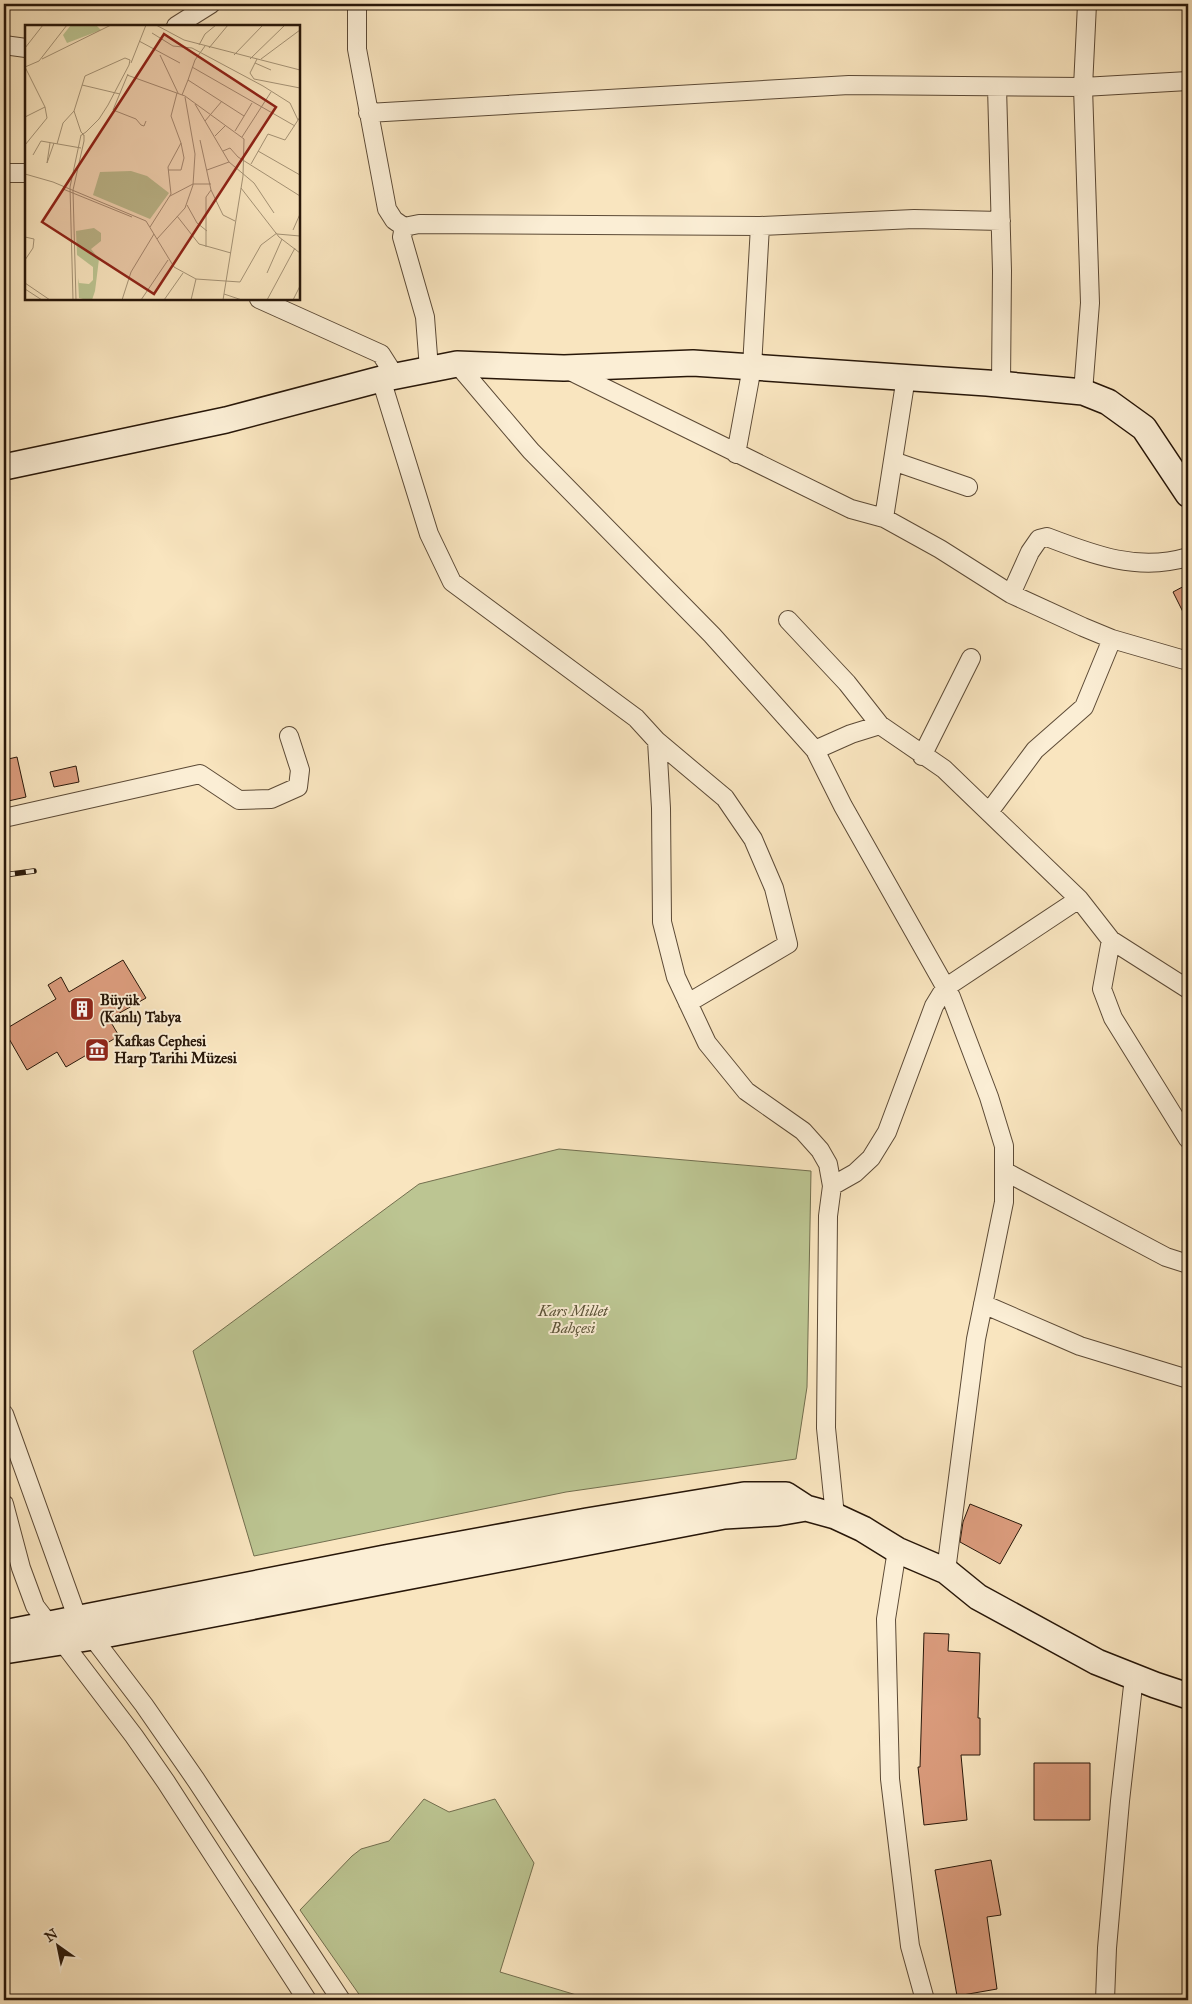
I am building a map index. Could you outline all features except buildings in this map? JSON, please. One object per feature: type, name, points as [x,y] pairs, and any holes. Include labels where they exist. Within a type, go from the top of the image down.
[{"type":"street","points":[[178,25],[211,4]]},
{"type":"street","points":[[357,4],[357,49],[387,209],[394,220],[404,227],[419,224],[760,226],[914,219],[1001,221]]},
{"type":"street","points":[[1082,392],[1090,303],[1083,87],[1087,4]]},
{"type":"street","points":[[4,45],[25,48]]},
{"type":"street","points":[[368,113],[849,85],[1083,87],[1188,82]]},
{"type":"street","points":[[997,86],[1001,221],[1001,384]]},
{"type":"street","points":[[4,173],[25,173]]},
{"type":"street","points":[[736,454],[752,367],[760,226]]},
{"type":"street","points":[[404,227],[402,238],[425,317],[429,369]]},
{"type":"street","points":[[261,300],[381,354],[429,534],[452,582],[636,718],[657,741],[725,798],[753,839],[774,888],[788,944],[688,1003]]},
{"type":"street","points":[[4,467],[226,420],[388,378],[456,364],[564,368],[693,363],[1001,384],[1082,392],[1108,402],[1144,428],[1188,494]]},
{"type":"street","points":[[456,364],[531,451],[712,635],[815,750],[843,806],[946,988],[989,1097],[1004,1146],[1004,1202],[976,1339],[946,1571]]},
{"type":"street","points":[[564,368],[851,509],[884,518],[940,549],[1011,594],[1112,639],[1188,661]]},
{"type":"street","points":[[884,518],[906,377]]},
{"type":"street","points":[[893,461],[968,487]]},
{"type":"street","points":[[1011,594],[1030,552],[1039,539],[1048,537],[1099,557],[1129,563],[1156,564],[1188,557]]},
{"type":"street","points":[[788,620],[847,683],[880,725],[922,756],[944,769],[1079,899],[1112,940],[1188,989]]},
{"type":"street","points":[[989,812],[1035,750],[1084,707],[1112,639]]},
{"type":"street","points":[[922,756],[971,658]]},
{"type":"street","points":[[815,750],[851,734],[880,725]]},
{"type":"street","points":[[4,818],[200,774],[239,800],[271,799],[298,788],[300,770],[289,736]]},
{"type":"street","points":[[657,741],[661,808],[662,922],[676,977],[708,1043],[746,1091],[803,1131],[820,1150],[828,1164],[832,1186],[828,1216],[826,1428],[835,1516]]},
{"type":"street","points":[[832,1186],[855,1173],[871,1158],[887,1132],[934,1006],[946,988],[1079,899]]},
{"type":"street","points":[[1112,940],[1102,989],[1113,1018],[1188,1139]]},
{"type":"street","points":[[1004,1171],[1166,1257],[1188,1264]]},
{"type":"street","points":[[983,1304],[1080,1346],[1188,1379]]},
{"type":"street","points":[[4,1414],[77,1617],[196,1780],[341,2000]]},
{"type":"street","points":[[4,1651],[55,1633],[77,1617],[385,1558],[718,1499],[744,1495],[786,1494],[806,1508],[835,1516],[863,1529],[897,1550],[946,1571],[978,1597],[1098,1662],[1188,1696]]},
{"type":"street","points":[[4,1504],[35,1606],[134,1736],[166,1782],[307,2000]]},
{"type":"street","points":[[4,1633],[55,1633],[93,1637],[602,1538],[724,1516],[777,1513],[806,1508]]},
{"type":"street","points":[[897,1550],[886,1619],[890,1779],[910,1946],[925,2000]]},
{"type":"street","points":[[1105,2000],[1107,1948],[1120,1801],[1134,1677]]},
{"type":"green space","name":"Kars Millet Bahçesi","points":[[559,1149],[811,1171],[807,1387],[796,1459],[566,1492],[254,1556],[193,1351],[419,1184]]},
{"type":"green space","points":[[424,1799],[449,1812],[495,1799],[534,1863],[500,1972],[593,2000],[363,2000],[300,1910],[361,1849],[389,1841]]},
{"type":"railway","points":[[4,875],[34,871]]},
{"type":"place","name":"Büyük (Kanlı) Tabya","points":[[82,1009]]},
{"type":"place","name":"Kafkas Cephesi Harp Tarihi Müzesi","points":[[97,1050]]}]
